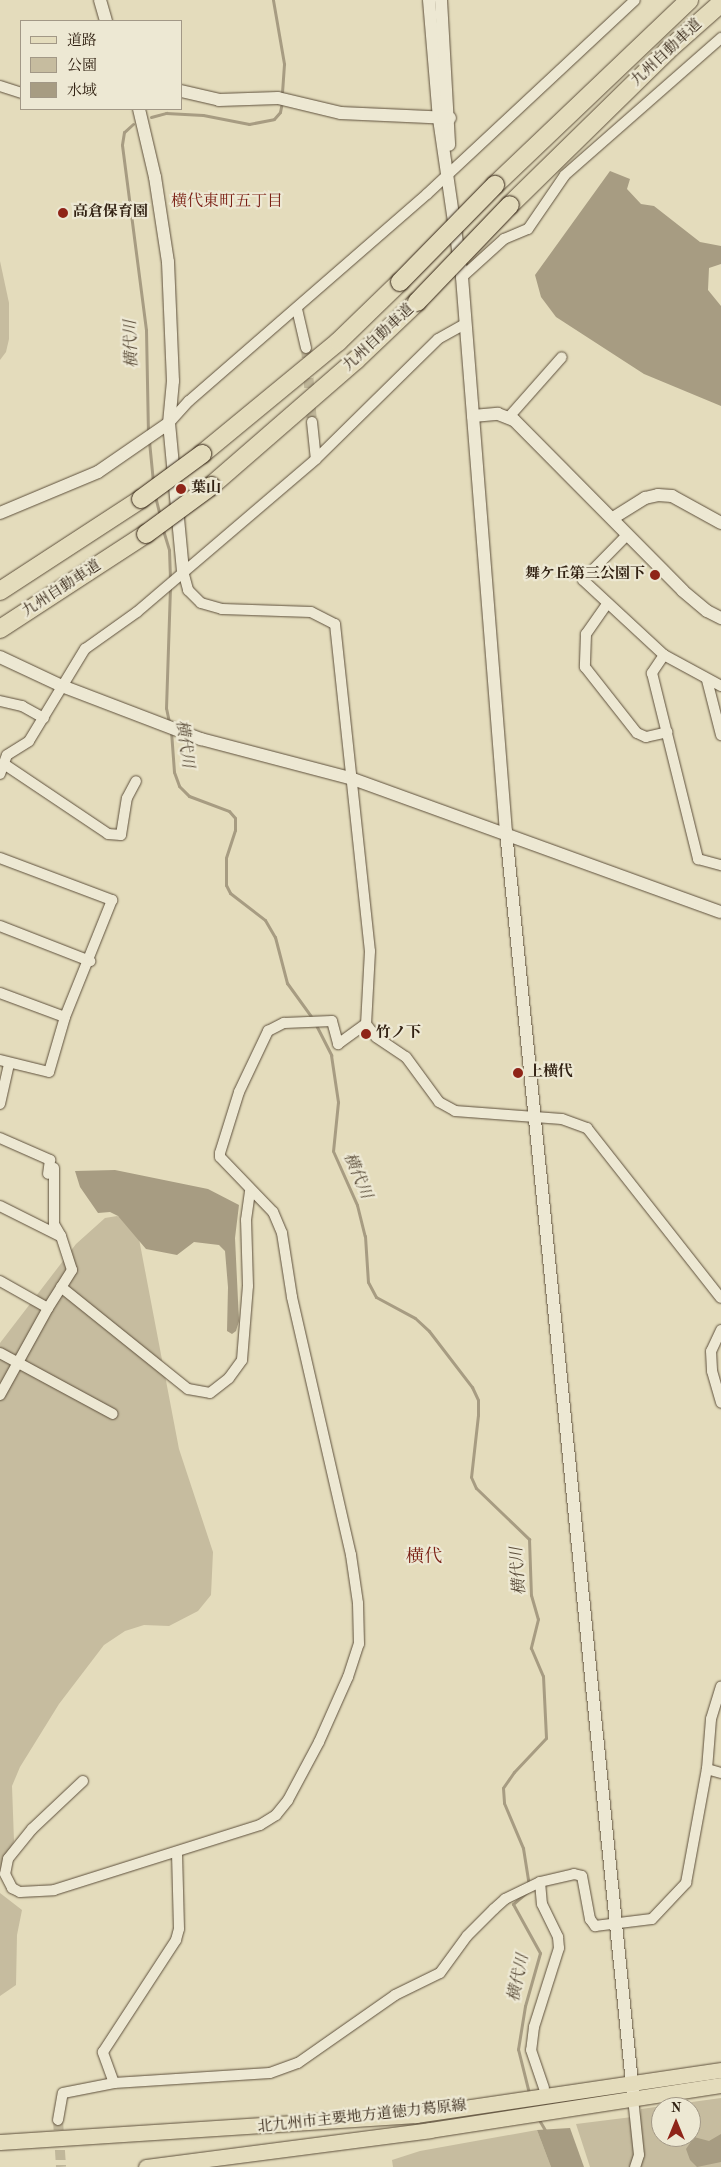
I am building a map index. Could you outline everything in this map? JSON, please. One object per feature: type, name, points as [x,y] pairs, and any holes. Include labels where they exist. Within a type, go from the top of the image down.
[{"type":"highway","name":"九州自動車道","points":[[3,589],[142,498],[202,454],[338,342],[495,185],[689,0]]},
{"type":"highway","name":"九州自動車道","points":[[0,628],[146,534],[211,486],[348,367],[417,302],[510,205],[667,51],[721,3]]},
{"type":"main road","name":"北九州市主要地方道徳力葛原線","points":[[0,2142],[416,2115],[721,2070]]},
{"type":"main road","name":"北九州市主要地方道徳力葛原線","points":[[146,2167],[430,2130],[721,2085]]},
{"type":"street","points":[[100,0],[106,20]]},
{"type":"street","points":[[429,0],[462,277],[506,832],[639,2155],[634,2167]]},
{"type":"street","points":[[441,0],[444,118]]},
{"type":"street","points":[[0,513],[98,472],[169,423],[189,401],[297,309],[449,173],[634,0]]},
{"type":"street","points":[[462,277],[504,239],[528,229],[565,175],[721,38]]},
{"type":"street","points":[[0,86],[20,92]]},
{"type":"street","points":[[182,91],[219,100],[278,98],[341,113],[444,118]]},
{"type":"street","points":[[139,110],[156,183],[168,262],[173,381],[169,423],[183,571],[188,590],[201,603],[222,609],[311,612],[334,624],[370,951],[366,1024],[376,1037],[406,1057],[439,1102],[455,1111],[534,1119],[562,1119],[587,1128],[721,1298]]},
{"type":"street","points":[[297,309],[306,348]]},
{"type":"street","points":[[136,781],[127,798],[121,835],[108,834],[2,769],[7,755],[29,742],[85,649],[137,612],[316,459],[438,339],[465,324]]},
{"type":"street","points":[[508,418],[562,358]]},
{"type":"street","points":[[472,416],[498,414],[514,420],[613,518],[627,535],[683,591],[707,611],[721,618]]},
{"type":"street","points":[[312,422],[316,459]]},
{"type":"street","points":[[613,518],[645,498],[658,495],[672,496],[721,523]]},
{"type":"street","points":[[627,535],[583,580],[664,655],[721,686]]},
{"type":"street","points":[[607,604],[586,634],[585,667],[637,733],[646,737],[667,732]]},
{"type":"street","points":[[664,655],[652,673],[698,859],[721,865]]},
{"type":"street","points":[[0,657],[62,686],[201,739],[350,778],[506,832],[721,912]]},
{"type":"street","points":[[707,680],[721,735]]},
{"type":"street","points":[[0,700],[22,706],[44,718]]},
{"type":"street","points":[[0,858],[112,900],[90,961],[65,1017],[49,1072],[4,1062],[0,1104]]},
{"type":"street","points":[[0,926],[90,961]]},
{"type":"street","points":[[0,993],[65,1017]]},
{"type":"street","points":[[83,1781],[32,1829],[8,1859],[5,1874],[12,1888],[20,1892],[54,1890],[260,1825],[276,1815],[288,1800],[319,1742],[359,1644],[358,1602],[351,1555],[292,1297],[282,1232],[273,1212],[220,1157],[220,1153],[239,1092],[260,1042],[268,1031],[284,1022],[332,1021],[338,1044],[366,1024]]},
{"type":"street","points":[[0,1138],[50,1160],[54,1224],[61,1236],[72,1270],[48,1308],[0,1395]]},
{"type":"street","points":[[61,1287],[188,1389],[201,1394],[210,1393],[229,1378],[242,1360],[248,1286],[246,1220],[250,1190]]},
{"type":"street","points":[[0,1206],[61,1236]]},
{"type":"street","points":[[0,1281],[48,1308]]},
{"type":"street","points":[[721,1330],[711,1351],[712,1371],[721,1403]]},
{"type":"street","points":[[0,1352],[113,1414]]},
{"type":"street","points":[[58,2120],[63,2093],[114,2083],[270,2072],[298,2064],[395,1994],[440,1973],[467,1936],[494,1909],[505,1899],[540,1882],[574,1874],[582,1876],[590,1919],[595,1926],[652,1919],[686,1883],[707,1769],[711,1719],[721,1686]]},
{"type":"street","points":[[707,1769],[721,1773]]},
{"type":"street","points":[[114,2083],[103,2052],[162,1965],[179,1929],[177,1852]]},
{"type":"street","points":[[540,1882],[542,1904],[558,1937],[559,1948],[534,2027],[531,2050],[544,2088]]},
{"type":"green space","points":[[0,261],[9,303],[9,339],[6,352],[0,360]]},
{"type":"green space","points":[[117,1216],[136,1223],[179,1449],[213,1552],[211,1595],[198,1611],[169,1626],[144,1625],[125,1631],[104,1645],[59,1704],[20,1767],[12,1786],[14,1841],[0,1870],[0,1343],[76,1244],[105,1218]]},
{"type":"green space","points":[[0,1893],[22,1910],[17,1935],[16,1985],[0,1996]]},
{"type":"green space","points":[[721,2098],[721,2167],[590,2167],[576,2124],[640,2116],[641,2109],[651,2108],[651,2147],[701,2147],[701,2101]]},
{"type":"green space","points":[[537,2130],[551,2167],[393,2167],[392,2160],[420,2151]]},
{"type":"water","points":[[610,171],[630,179],[627,189],[641,204],[654,206],[700,242],[721,246],[721,264],[709,268],[708,290],[721,306],[721,406],[644,374],[556,317],[541,297],[535,275]]},
{"type":"water","points":[[115,1170],[208,1189],[239,1205],[235,1238],[239,1321],[236,1331],[232,1334],[227,1331],[228,1287],[225,1251],[219,1245],[194,1242],[177,1255],[146,1249],[118,1216],[110,1212],[98,1213],[80,1187],[75,1171]]},
{"type":"water","points":[[570,2128],[584,2167],[551,2167],[537,2130]]},
{"type":"water","points":[[721,2134],[721,2162],[697,2167],[690,2160],[686,2149],[687,2147],[701,2147],[701,2139],[709,2141]]},
{"type":"waterway","name":"横代川","points":[[273,0],[284,64],[282,96]]},
{"type":"waterway","name":"横代川","points":[[151,117],[166,113],[203,115],[249,124],[274,119],[280,112],[282,102]]},
{"type":"waterway","name":"横代川","points":[[133,124],[124,132],[122,145],[146,330],[148,432]]},
{"type":"waterway","name":"横代川","points":[[149,441],[153,482]]},
{"type":"waterway","name":"横代川","points":[[155,496],[160,516]]},
{"type":"waterway","name":"横代川","points":[[163,530],[169,550],[170,580]]},
{"type":"waterway","name":"横代川","points":[[169,722],[166,708],[170,587]]},
{"type":"waterway","name":"横代川","points":[[171,731],[174,772],[179,786],[189,796],[229,811],[235,818],[235,830],[226,858],[226,885],[230,893],[265,920],[275,937],[287,983],[313,1019]]},
{"type":"waterway","name":"横代川","points":[[316,1025],[331,1055],[338,1102],[333,1151],[357,1205],[365,1236],[368,1282],[376,1297],[415,1318],[429,1331],[472,1387],[478,1400],[478,1415],[471,1477],[476,1488],[529,1539],[531,1595],[538,1619],[531,1648],[543,1676],[546,1738],[514,1772],[503,1788],[504,1803],[523,1848],[529,1885]]},
{"type":"waterway","name":"横代川","points":[[528,1891],[513,1904],[540,1953],[525,2006],[518,2049],[529,2093]]},
{"type":"waterway","name":"横代川","points":[[538,2118],[546,2132]]},
{"type":"tunnel","points":[[306,348],[312,422]]},
{"type":"tunnel","points":[[58,2120],[61,2167]]},
{"type":"place","name":"高倉保育園","points":[[63,213]]},
{"type":"place","name":"葉山","points":[[181,489]]},
{"type":"place","name":"舞ケ丘第三公園下","points":[[655,575]]},
{"type":"place","name":"竹ノ下","points":[[366,1034]]},
{"type":"place","name":"上横代","points":[[518,1073]]},
{"type":"district","name":"横代東町五丁目","points":[[227,202]]},
{"type":"district","name":"横代","points":[[424,1557]]}]
